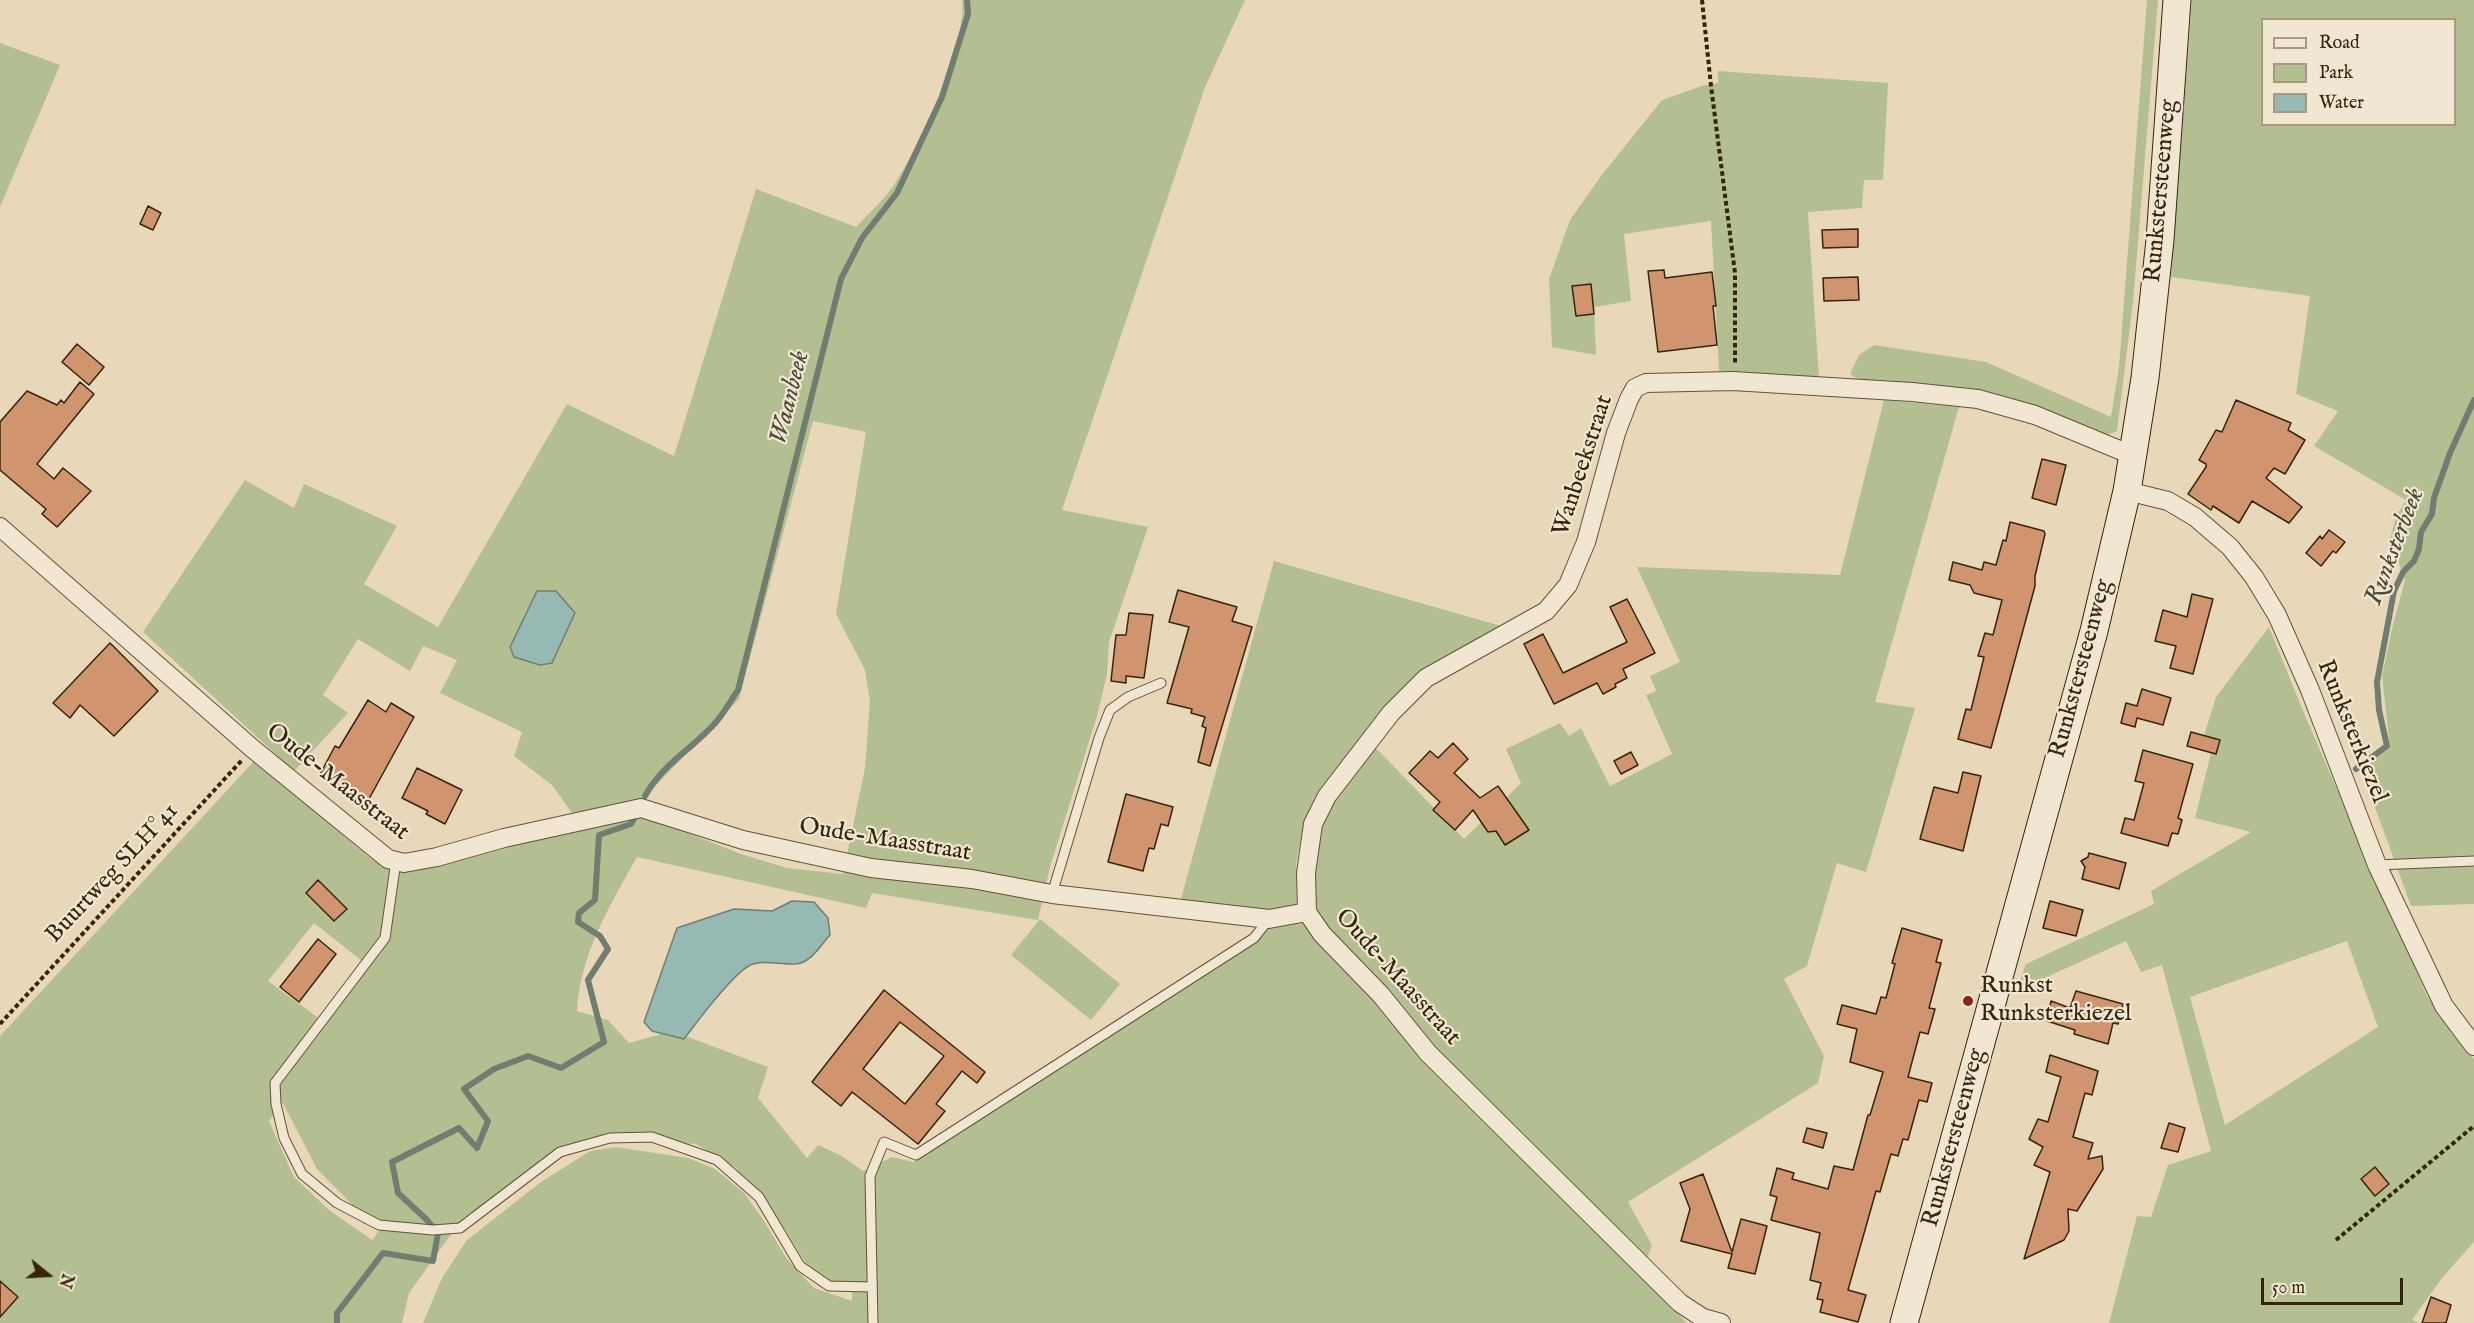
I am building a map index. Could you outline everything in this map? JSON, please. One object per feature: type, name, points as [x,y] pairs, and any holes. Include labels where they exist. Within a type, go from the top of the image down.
[{"type":"street","name":"Runkstersteenweg","points":[[1904,1323],[2094,631],[2127,491],[2145,378],[2160,240],[2177,0]]},
{"type":"street","name":"Wanbeekstraat","points":[[1307,912],[1306,873],[1313,824],[1327,796],[1353,760],[1391,713],[1426,678],[1546,611],[1568,585],[1586,542],[1616,433],[1635,388],[1646,383],[1733,381],[1912,392],[1978,399],[2035,415],[2134,456]]},
{"type":"street","name":"Runksterkiezel","points":[[2127,491],[2168,501],[2194,517],[2230,547],[2254,577],[2277,615],[2310,690],[2377,865],[2444,1006],[2474,1046]]},
{"type":"street","name":"Oude-Maasstraat","points":[[0,527],[253,749],[342,824],[388,859],[404,863],[436,857],[504,838],[641,808],[743,840],[871,868],[972,879],[1052,894],[1269,919],[1307,912],[1322,933],[1381,995],[1428,1053],[1680,1303],[1703,1318],[1721,1323]]},
{"type":"lane","points":[[1052,894],[1099,738],[1110,710],[1128,697],[1161,683]]},
{"type":"lane","points":[[396,861],[385,938],[275,1083],[276,1104],[284,1138],[302,1174],[337,1203],[379,1225],[437,1230],[460,1228],[560,1152],[610,1138],[652,1137],[717,1160],[726,1167],[759,1197],[800,1266],[829,1286],[872,1287]]},
{"type":"lane","points":[[2377,865],[2474,861]]},
{"type":"lane","points":[[873,1323],[870,1176],[884,1142],[916,1155],[1254,938],[1269,919]]},
{"type":"path","points":[[1702,0],[1735,273],[1733,381]]},
{"type":"path","name":"Buurtweg SLH°41","points":[[0,1024],[253,749]]},
{"type":"path","points":[[2336,1240],[2474,1126]]},
{"type":"green space","points":[[962,0],[1245,0],[1205,87],[1062,510],[1148,527],[1109,642],[1107,674],[1097,716],[1050,867],[1038,920],[872,893],[866,908],[637,857],[607,912],[590,950],[579,990],[577,1011],[608,1020],[629,1043],[672,1031],[768,1067],[758,1098],[807,1158],[818,1145],[842,1156],[863,1171],[892,1157],[913,1162],[1256,940],[1258,926],[1180,902],[1274,561],[1501,626],[1374,723],[1318,792],[1302,832],[1296,864],[1297,915],[1300,924],[1311,915],[1318,846],[1328,813],[1345,782],[1375,747],[1464,839],[1521,783],[1506,749],[1560,723],[1569,736],[1581,728],[1610,786],[1672,754],[1646,695],[1656,691],[1650,676],[1680,662],[1637,567],[1840,575],[1884,400],[1959,407],[1875,702],[1915,708],[1866,872],[1837,863],[1807,966],[1784,979],[1824,1056],[1818,1083],[1628,1202],[1652,1245],[1641,1276],[1687,1323],[423,1323],[442,1278],[467,1240],[541,1182],[590,1151],[616,1147],[688,1158],[715,1169],[744,1193],[787,1259],[814,1288],[852,1301],[852,1288],[836,1285],[808,1267],[786,1231],[736,1168],[696,1144],[617,1138],[584,1141],[548,1161],[462,1219],[409,1293],[402,1323],[0,1323],[0,1036],[255,760],[370,858],[388,868],[442,861],[645,816],[741,854],[787,868],[843,874],[865,768],[870,701],[865,670],[836,614],[866,432],[813,421],[739,699],[643,799],[572,813],[552,785],[514,756],[522,732],[440,693],[457,660],[423,646],[410,671],[358,639],[323,695],[348,713],[294,771],[143,632],[245,480],[294,508],[304,484],[397,526],[364,584],[438,627],[567,404],[674,456],[756,189],[856,227],[890,191],[916,147],[949,67],[962,18]],"holes":[[[314,923],[367,965],[324,1022],[268,981]],[[283,1103],[317,1169],[360,1213],[381,1228],[372,1240],[329,1210],[294,1177],[269,1121]]]},
{"type":"green space","points":[[2147,0],[2158,0],[2133,302],[2117,431],[2104,437],[2049,413],[1862,382],[1850,374],[1859,355],[1874,345],[1986,362],[2111,417],[2119,367]]},
{"type":"green space","points":[[2192,0],[2474,0],[2474,904],[2411,906],[2361,769],[2390,748],[2382,676],[2405,580],[2390,539],[2396,517],[2406,500],[2314,446],[2338,411],[2296,394],[2310,296],[2171,277]]},
{"type":"green space","points":[[0,43],[60,65],[0,207]]},
{"type":"green space","points":[[1718,71],[1888,83],[1883,180],[1864,180],[1862,208],[1808,212],[1819,378],[1719,371],[1711,221],[1624,234],[1631,301],[1594,307],[1596,355],[1552,347],[1549,279],[1570,220],[1601,176],[1662,100],[1705,85],[1718,83]]},
{"type":"green space","points":[[2269,627],[2306,718],[2427,996],[2453,1035],[2474,1059],[2474,1242],[2442,1278],[2412,1320],[2419,1323],[2109,1323],[2137,1216],[2151,1217],[2168,1165],[2211,1151],[2162,965],[2141,972],[2126,941],[2016,991],[2026,964],[2154,904],[2151,891],[2251,832],[2195,818],[2212,749],[2201,745],[2216,697]],"holes":[[[2347,941],[2378,1027],[2225,1125],[2190,997]]]},
{"type":"green space","points":[[1040,919],[1120,984],[1091,1020],[1011,955]]},
{"type":"water","points":[[537,591],[556,591],[575,613],[552,663],[540,665],[514,657],[510,647]]},
{"type":"water","points":[[792,901],[814,902],[828,918],[830,935],[806,961],[790,964],[758,963],[746,968],[717,997],[684,1039],[652,1031],[644,1022],[677,928],[734,909],[772,911]]},
{"type":"building","points":[[148,206],[161,213],[153,230],[140,224]]},
{"type":"building","points":[[1858,229],[1858,247],[1823,248],[1822,230]]},
{"type":"building","points":[[1664,270],[1665,278],[1712,272],[1717,345],[1658,352],[1648,271]]},
{"type":"building","points":[[1858,277],[1859,300],[1824,301],[1823,278]]},
{"type":"building","points":[[1591,284],[1594,314],[1576,316],[1572,286]]},
{"type":"building","points":[[77,344],[104,367],[89,385],[62,362]]},
{"type":"building","points":[[80,382],[94,394],[37,464],[54,479],[63,468],[91,491],[57,527],[42,514],[46,509],[0,470],[0,422],[27,391],[57,405],[61,400],[64,403]]},
{"type":"building","points":[[2236,400],[2291,423],[2288,430],[2305,440],[2285,474],[2274,468],[2266,478],[2302,507],[2289,523],[2252,501],[2239,523],[2213,506],[2211,510],[2188,494],[2206,467],[2206,464],[2199,460],[2216,430],[2222,432]]},
{"type":"building","points":[[2042,459],[2066,465],[2056,505],[2032,498]]},
{"type":"building","points":[[2010,522],[2044,531],[2045,534],[2035,576],[2035,586],[1991,748],[1958,739],[1966,709],[1971,710],[1984,657],[1978,656],[1985,633],[1993,635],[2002,600],[1974,593],[1970,585],[1949,580],[1953,562],[1982,570],[1984,562],[1996,565],[2003,540],[2006,541]]},
{"type":"building","points":[[2329,530],[2345,542],[2336,553],[2333,551],[2321,566],[2306,553],[2320,536],[2322,539]]},
{"type":"building","points":[[1178,590],[1237,607],[1232,621],[1252,627],[1210,766],[1198,762],[1206,728],[1202,726],[1205,717],[1191,713],[1192,709],[1167,703],[1189,627],[1169,622]]},
{"type":"building","points":[[2192,594],[2213,599],[2193,674],[2170,668],[2176,646],[2155,641],[2163,610],[2187,617]]},
{"type":"building","points":[[1627,599],[1655,653],[1623,669],[1627,678],[1603,694],[1597,683],[1554,704],[1524,644],[1543,634],[1563,673],[1627,642],[1610,607]]},
{"type":"building","points":[[1129,613],[1153,615],[1144,678],[1126,676],[1126,683],[1111,681],[1116,635],[1126,635]]},
{"type":"building","points":[[110,643],[158,691],[114,736],[80,705],[70,718],[53,703]]},
{"type":"building","points":[[2142,689],[2171,698],[2163,725],[2137,718],[2135,727],[2121,723],[2126,703],[2137,706]]},
{"type":"building","points":[[368,700],[386,712],[391,703],[414,717],[364,808],[319,776],[335,746],[339,748]]},
{"type":"building","points":[[2191,732],[2220,740],[2216,754],[2187,746]]},
{"type":"building","points":[[1453,743],[1468,759],[1454,773],[1480,798],[1498,786],[1529,830],[1505,845],[1496,831],[1488,832],[1473,810],[1455,830],[1433,810],[1440,802],[1409,773],[1430,751],[1438,758]]},
{"type":"building","points":[[2143,750],[2193,764],[2178,818],[2182,820],[2178,834],[2172,833],[2168,846],[2121,833],[2125,818],[2134,820],[2144,783],[2135,781]]},
{"type":"building","points":[[1631,752],[1638,765],[1621,774],[1614,761]]},
{"type":"building","points":[[417,768],[462,790],[445,824],[426,814],[428,811],[402,798]]},
{"type":"building","points":[[1963,772],[1981,776],[1963,851],[1920,839],[1934,787],[1958,793]]},
{"type":"building","points":[[1126,794],[1173,807],[1168,826],[1161,824],[1154,849],[1149,848],[1143,871],[1108,862]]},
{"type":"building","points":[[2089,853],[2126,863],[2119,889],[2082,879],[2085,867],[2081,861],[2088,857]]},
{"type":"building","points":[[318,880],[347,909],[334,921],[306,893]]},
{"type":"building","points":[[2050,901],[2083,910],[2076,936],[2043,928]]},
{"type":"building","points":[[1902,928],[1942,940],[1936,962],[1941,963],[1929,1008],[1935,1009],[1928,1034],[1920,1032],[1908,1077],[1932,1083],[1927,1102],[1919,1100],[1908,1140],[1903,1139],[1898,1156],[1891,1154],[1880,1192],[1876,1191],[1848,1290],[1866,1295],[1858,1322],[1820,1312],[1823,1300],[1817,1299],[1821,1283],[1810,1280],[1820,1233],[1771,1220],[1777,1197],[1770,1195],[1777,1168],[1794,1173],[1792,1179],[1828,1189],[1834,1166],[1853,1170],[1883,1072],[1850,1062],[1857,1029],[1837,1024],[1842,1005],[1876,1014],[1881,997],[1886,998],[1895,964],[1892,963]]},
{"type":"building","points":[[318,939],[336,954],[299,1002],[280,987]]},
{"type":"building","points":[[884,990],[985,1072],[977,1083],[962,1071],[936,1104],[945,1111],[918,1144],[852,1092],[841,1106],[812,1082]],"holes":[[[900,1022],[944,1056],[905,1104],[863,1069]]]},
{"type":"building","points":[[2076,991],[2123,1004],[2118,1024],[2113,1023],[2108,1044],[2074,1034],[2075,1030],[2047,1021],[2051,1001],[2070,1008]]},
{"type":"building","points":[[2050,1055],[2098,1071],[2092,1095],[2085,1093],[2073,1137],[2093,1143],[2088,1159],[2102,1156],[2103,1169],[2077,1211],[2068,1209],[2069,1231],[2064,1240],[2024,1259],[2050,1172],[2034,1165],[2043,1147],[2029,1139],[2038,1119],[2048,1122],[2061,1077],[2046,1072]]},
{"type":"building","points":[[2169,1123],[2185,1128],[2178,1152],[2161,1148]]},
{"type":"building","points":[[1807,1128],[1827,1133],[1823,1148],[1803,1142]]},
{"type":"building","points":[[2375,1167],[2389,1184],[2375,1196],[2361,1179]]},
{"type":"building","points":[[1703,1174],[1732,1252],[1741,1219],[1767,1226],[1755,1274],[1728,1268],[1732,1254],[1681,1241],[1690,1209],[1680,1183]]},
{"type":"building","points":[[0,1281],[18,1297],[0,1317]]},
{"type":"building","points":[[2431,1297],[2451,1305],[2446,1323],[2422,1323]]},
{"type":"waterway","name":"Waanbeek","points":[[645,796],[669,765],[717,721],[738,690],[841,279],[862,238],[897,193],[942,97],[968,14],[967,0]]},
{"type":"waterway","name":"Runksterbeek","points":[[2356,769],[2387,746],[2379,710],[2377,682],[2394,591],[2403,572],[2414,561],[2419,549],[2421,532],[2432,514],[2434,498],[2450,453],[2474,400]]},
{"type":"waterway","name":"Waanbeek","points":[[337,1323],[337,1313],[383,1253],[433,1261],[438,1233],[398,1193],[392,1162],[459,1128],[477,1148],[488,1121],[464,1089],[494,1069],[528,1056],[561,1068],[604,1042],[588,980],[608,949],[600,936],[578,922],[579,913],[595,900],[599,835],[631,824],[636,815]]},
{"type":"place","name":"Runkst Runksterkiezel","points":[[1968,1001]]}]
